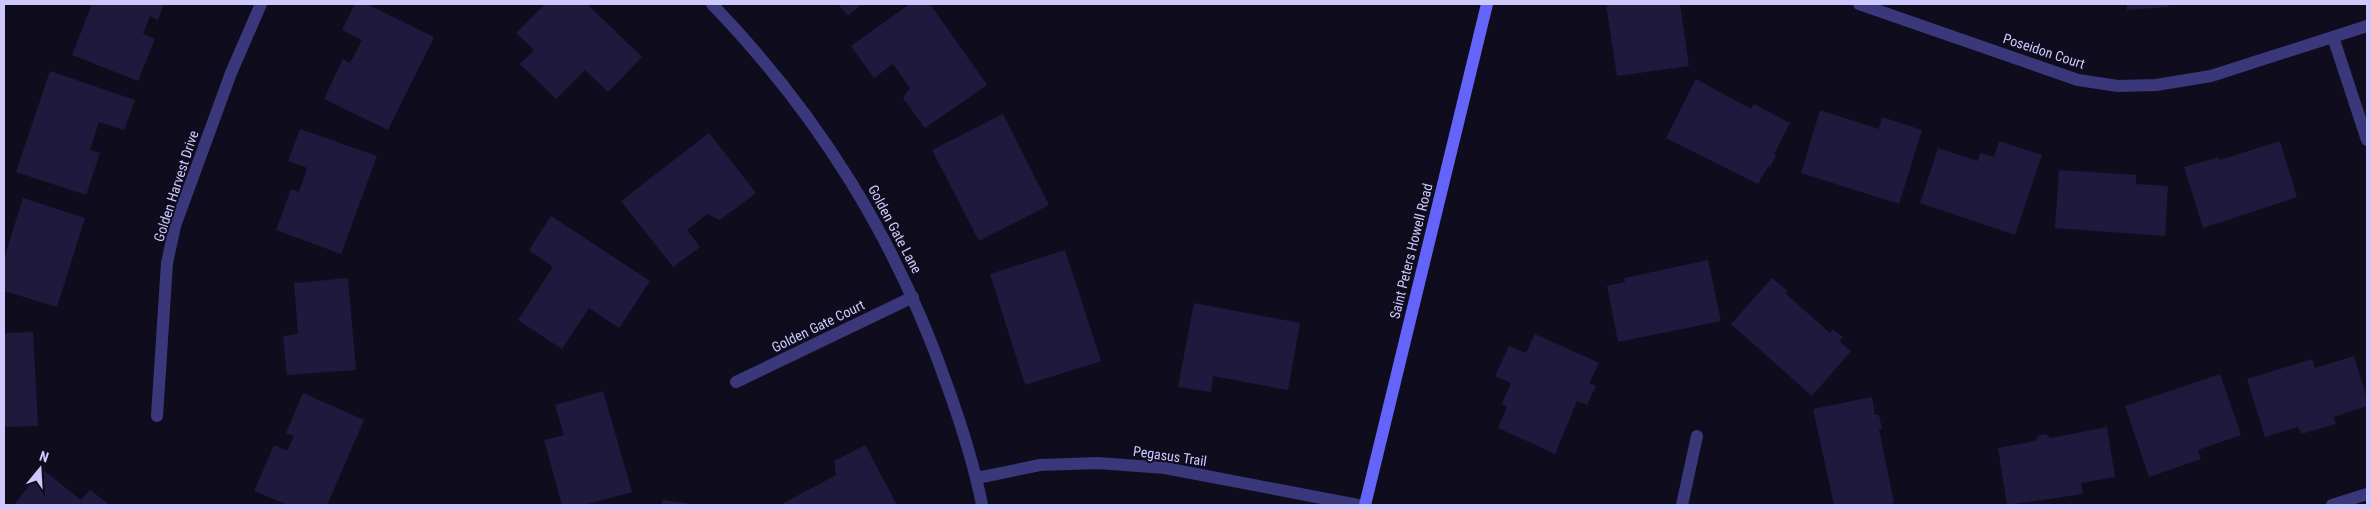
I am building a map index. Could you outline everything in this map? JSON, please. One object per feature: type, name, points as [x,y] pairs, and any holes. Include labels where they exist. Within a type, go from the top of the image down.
[{"type":"main road","name":"Saint Peters Howell Road","points":[[1365,505],[1487,4]]},
{"type":"street","name":"Golden Harvest Drive","points":[[157,416],[167,263],[175,226],[231,73],[261,4]]},
{"type":"street","name":"Golden Gate Lane","points":[[712,4],[804,112],[872,214],[913,297],[958,416],[977,478],[982,505]]},
{"type":"street","name":"Poseidon Court","points":[[1859,4],[2078,80],[2118,86],[2156,85],[2211,76],[2367,26]]},
{"type":"street","points":[[2333,38],[2367,140]]},
{"type":"street","name":"Golden Gate Court","points":[[736,382],[913,297]]},
{"type":"street","points":[[1682,505],[1697,436]]},
{"type":"street","name":"Pegasus Trail","points":[[977,478],[1040,465],[1098,463],[1165,468],[1358,505]]},
{"type":"street","points":[[2332,505],[2367,494]]},
{"type":"building","points":[[92,4],[164,4],[158,20],[150,16],[143,34],[155,39],[138,81],[72,55]]},
{"type":"building","points":[[355,4],[367,4],[434,37],[388,130],[324,99],[343,59],[350,63],[362,40],[342,30]]},
{"type":"building","points":[[545,4],[587,4],[642,57],[608,92],[585,70],[556,99],[520,64],[534,50],[516,33]]},
{"type":"building","points":[[838,4],[862,4],[848,16]]},
{"type":"building","points":[[910,4],[930,4],[987,85],[925,128],[903,98],[910,88],[893,64],[874,78],[851,46]]},
{"type":"building","points":[[1606,4],[1680,4],[1689,66],[1617,76]]},
{"type":"building","points":[[2127,4],[2168,4],[2169,7],[2127,10]]},
{"type":"building","points":[[50,71],[135,100],[124,130],[99,122],[90,150],[100,153],[86,195],[16,172]]},
{"type":"building","points":[[1696,79],[1751,109],[1754,104],[1790,123],[1774,154],[1776,156],[1758,184],[1666,138]]},
{"type":"building","points":[[1820,110],[1879,129],[1882,117],[1922,130],[1899,204],[1801,173]]},
{"type":"building","points":[[1003,114],[1049,205],[979,241],[932,150]]},
{"type":"building","points":[[300,129],[377,156],[341,254],[276,230],[291,189],[299,192],[307,168],[288,161]]},
{"type":"building","points":[[709,133],[756,193],[720,220],[707,214],[687,230],[700,247],[673,267],[621,201]]},
{"type":"building","points":[[1999,141],[2042,155],[2015,235],[1920,203],[1938,148],[1978,161],[1980,153],[1994,157]]},
{"type":"building","points":[[2280,141],[2297,197],[2203,228],[2184,167],[2219,157],[2220,160]]},
{"type":"building","points":[[2059,170],[2136,175],[2136,184],[2168,186],[2165,236],[2055,228]]},
{"type":"building","points":[[23,198],[85,218],[57,307],[4,291],[4,259]]},
{"type":"building","points":[[551,216],[650,281],[619,328],[589,308],[562,349],[518,320],[553,267],[529,250]]},
{"type":"building","points":[[1065,250],[1101,361],[1025,385],[990,274]]},
{"type":"building","points":[[1708,260],[1721,321],[1618,342],[1607,286],[1625,282],[1624,278]]},
{"type":"building","points":[[348,278],[356,370],[287,375],[283,336],[298,334],[294,283]]},
{"type":"building","points":[[1772,278],[1788,291],[1785,293],[1830,333],[1833,329],[1843,337],[1839,341],[1851,351],[1812,396],[1731,324]]},
{"type":"building","points":[[1194,303],[1300,323],[1288,390],[1213,376],[1211,392],[1178,387]]},
{"type":"building","points":[[33,332],[38,426],[4,427],[4,333]]},
{"type":"building","points":[[1535,334],[1599,363],[1589,383],[1596,386],[1587,405],[1577,401],[1555,454],[1498,428],[1507,407],[1502,404],[1511,383],[1495,376],[1509,346],[1526,353]]},
{"type":"building","points":[[2354,356],[2367,399],[2367,406],[2334,417],[2336,424],[2301,434],[2298,427],[2265,437],[2247,379],[2312,359],[2315,368]]},
{"type":"building","points":[[2220,374],[2241,435],[2198,450],[2201,459],[2149,477],[2125,406]]},
{"type":"building","points":[[603,391],[632,492],[584,505],[562,505],[544,440],[564,435],[555,405]]},
{"type":"building","points":[[303,393],[364,420],[327,505],[288,505],[254,491],[274,445],[287,451],[294,436],[286,433]]},
{"type":"building","points":[[1872,397],[1875,415],[1879,415],[1882,429],[1879,429],[1894,503],[1885,505],[1834,505],[1813,409]]},
{"type":"building","points":[[2107,427],[2115,477],[2081,483],[2083,494],[2007,505],[1998,448],[2035,441],[2038,436],[2046,434],[2051,438]]},
{"type":"building","points":[[865,445],[897,505],[780,505],[836,475],[834,461]]},
{"type":"building","points":[[42,469],[81,500],[90,490],[110,505],[14,505]]},
{"type":"building","points":[[662,500],[692,504],[692,505],[662,505]]}]
